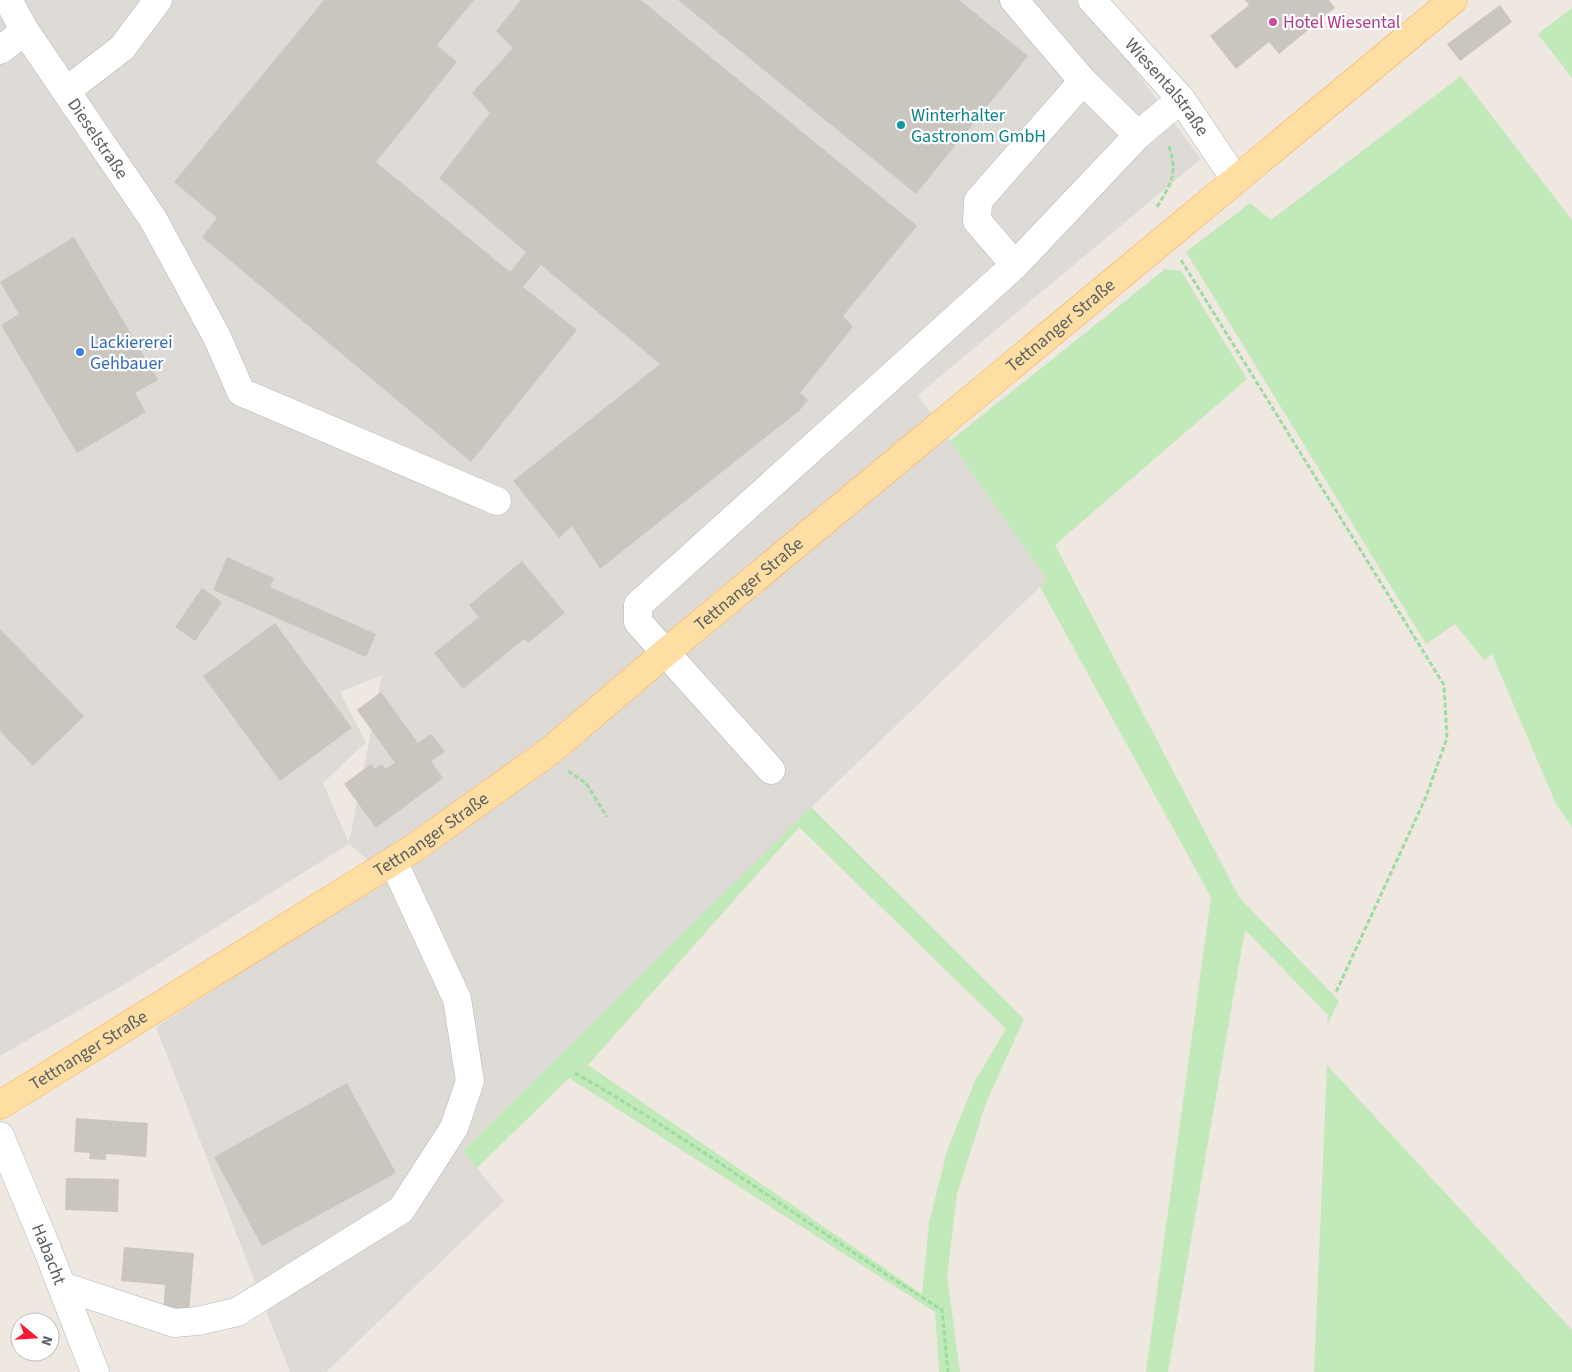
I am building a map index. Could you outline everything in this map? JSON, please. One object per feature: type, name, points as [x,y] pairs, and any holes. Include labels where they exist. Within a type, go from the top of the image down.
[{"type":"main road","name":"Tettnanger Straße","points":[[0,1105],[394,862],[550,751],[665,653],[1453,0]]},
{"type":"street","name":"Dieselstraße","points":[[8,0],[25,31],[169,247],[218,337],[241,392],[497,501]]},
{"type":"street","points":[[66,91],[122,48],[158,0]]},
{"type":"street","points":[[1014,0],[1083,81],[1138,136]]},
{"type":"street","name":"Wiesentalstraße","points":[[1092,0],[1181,99],[1235,179]]},
{"type":"street","points":[[0,50],[25,31]]},
{"type":"street","points":[[1015,265],[977,221],[978,201],[1083,81]]},
{"type":"street","points":[[771,770],[638,622],[638,604],[1015,265],[1138,136],[1181,99]]},
{"type":"street","points":[[62,1286],[174,1322],[198,1322],[237,1312],[401,1210],[454,1128],[470,1081],[457,999],[394,862]]},
{"type":"street","name":"Habacht","points":[[0,1136],[62,1286],[95,1372]]},
{"type":"path","points":[[1157,207],[1171,184],[1174,164],[1160,117]]},
{"type":"path","points":[[1163,239],[1187,267],[1444,684],[1448,738],[1426,797],[1336,992]]},
{"type":"path","points":[[575,1073],[641,1111],[861,1259],[942,1310],[948,1372]]},
{"type":"shaded area","name":"Winterhalter Gastronom GmbH","points":[[0,0],[1083,0],[1201,159],[918,395],[1047,580],[798,820],[463,1151],[504,1201],[326,1372],[290,1372],[156,1027],[389,878],[349,844],[135,978],[0,1056]],"holes":[[[382,675],[349,843],[323,783],[366,742],[340,692]]]},
{"type":"green space","points":[[1572,8],[1572,78],[1538,34]]},
{"type":"green space","points":[[1461,76],[1572,220],[1572,827],[1556,804],[1492,654],[1484,660],[1455,624],[1426,644],[1186,252],[1250,203],[1271,220]]},
{"type":"green space","points":[[1165,269],[1181,271],[1247,379],[1055,545],[1239,897],[1339,1001],[1327,1026],[1328,1015],[1245,930],[1168,1372],[1146,1372],[1211,897],[1040,587],[1047,580],[950,441]]},
{"type":"green space","points":[[811,807],[1024,1019],[986,1103],[957,1194],[947,1277],[960,1372],[939,1372],[935,1312],[569,1078],[477,1168],[463,1151]],"holes":[[[799,827],[1006,1029],[975,1081],[948,1148],[929,1223],[922,1294],[588,1065]]]},
{"type":"green space","points":[[1327,1065],[1572,1330],[1572,1372],[1314,1372]]},
{"type":"building","points":[[324,0],[474,0],[437,45],[457,62],[376,162],[510,272],[526,252],[439,178],[490,113],[472,93],[513,48],[496,31],[521,0],[641,0],[917,226],[843,316],[853,327],[800,393],[808,400],[800,410],[600,569],[572,526],[559,538],[513,481],[660,364],[541,265],[523,287],[577,330],[471,462],[202,237],[217,218],[174,182]]},
{"type":"building","name":"Winterhalter Gastronom GmbH","points":[[678,0],[959,0],[1028,56],[916,194]]},
{"type":"building","name":"Hotel Wiesental","points":[[1245,0],[1329,0],[1335,8],[1279,54],[1269,42],[1236,69],[1210,36],[1249,5]]},
{"type":"building","points":[[1500,5],[1512,22],[1460,61],[1447,44]]},
{"type":"building","name":"Lackiererei Gehbauer","points":[[74,237],[158,380],[135,393],[146,412],[77,453],[1,325],[19,314],[0,282]]},
{"type":"building","points":[[227,557],[274,578],[270,587],[376,634],[366,657],[213,590]]},
{"type":"building","points":[[522,561],[565,613],[528,643],[524,639],[463,689],[434,653],[479,617],[469,605]]},
{"type":"building","points":[[202,588],[222,602],[195,641],[175,627]]},
{"type":"building","points":[[275,623],[352,728],[280,781],[203,676]]},
{"type":"building","points":[[0,629],[84,716],[33,766],[0,731]]},
{"type":"building","points":[[381,692],[418,743],[431,734],[445,752],[431,761],[443,778],[376,828],[344,784],[371,764],[375,769],[382,764],[385,769],[395,763],[357,710]]},
{"type":"building","points":[[347,1083],[396,1173],[262,1246],[214,1157]]},
{"type":"building","points":[[76,1118],[148,1123],[146,1157],[106,1154],[106,1160],[89,1159],[90,1153],[74,1152]]},
{"type":"building","points":[[66,1178],[119,1179],[118,1212],[65,1210]]},
{"type":"building","points":[[124,1247],[194,1253],[189,1314],[163,1312],[165,1285],[121,1281]]},
{"type":"place","name":"Hotel Wiesental","points":[[1273,22]]},
{"type":"place","name":"Winterhalter Gastronom GmbH","points":[[901,125]]},
{"type":"place","name":"Lackiererei Gehbauer","points":[[80,352]]}]
